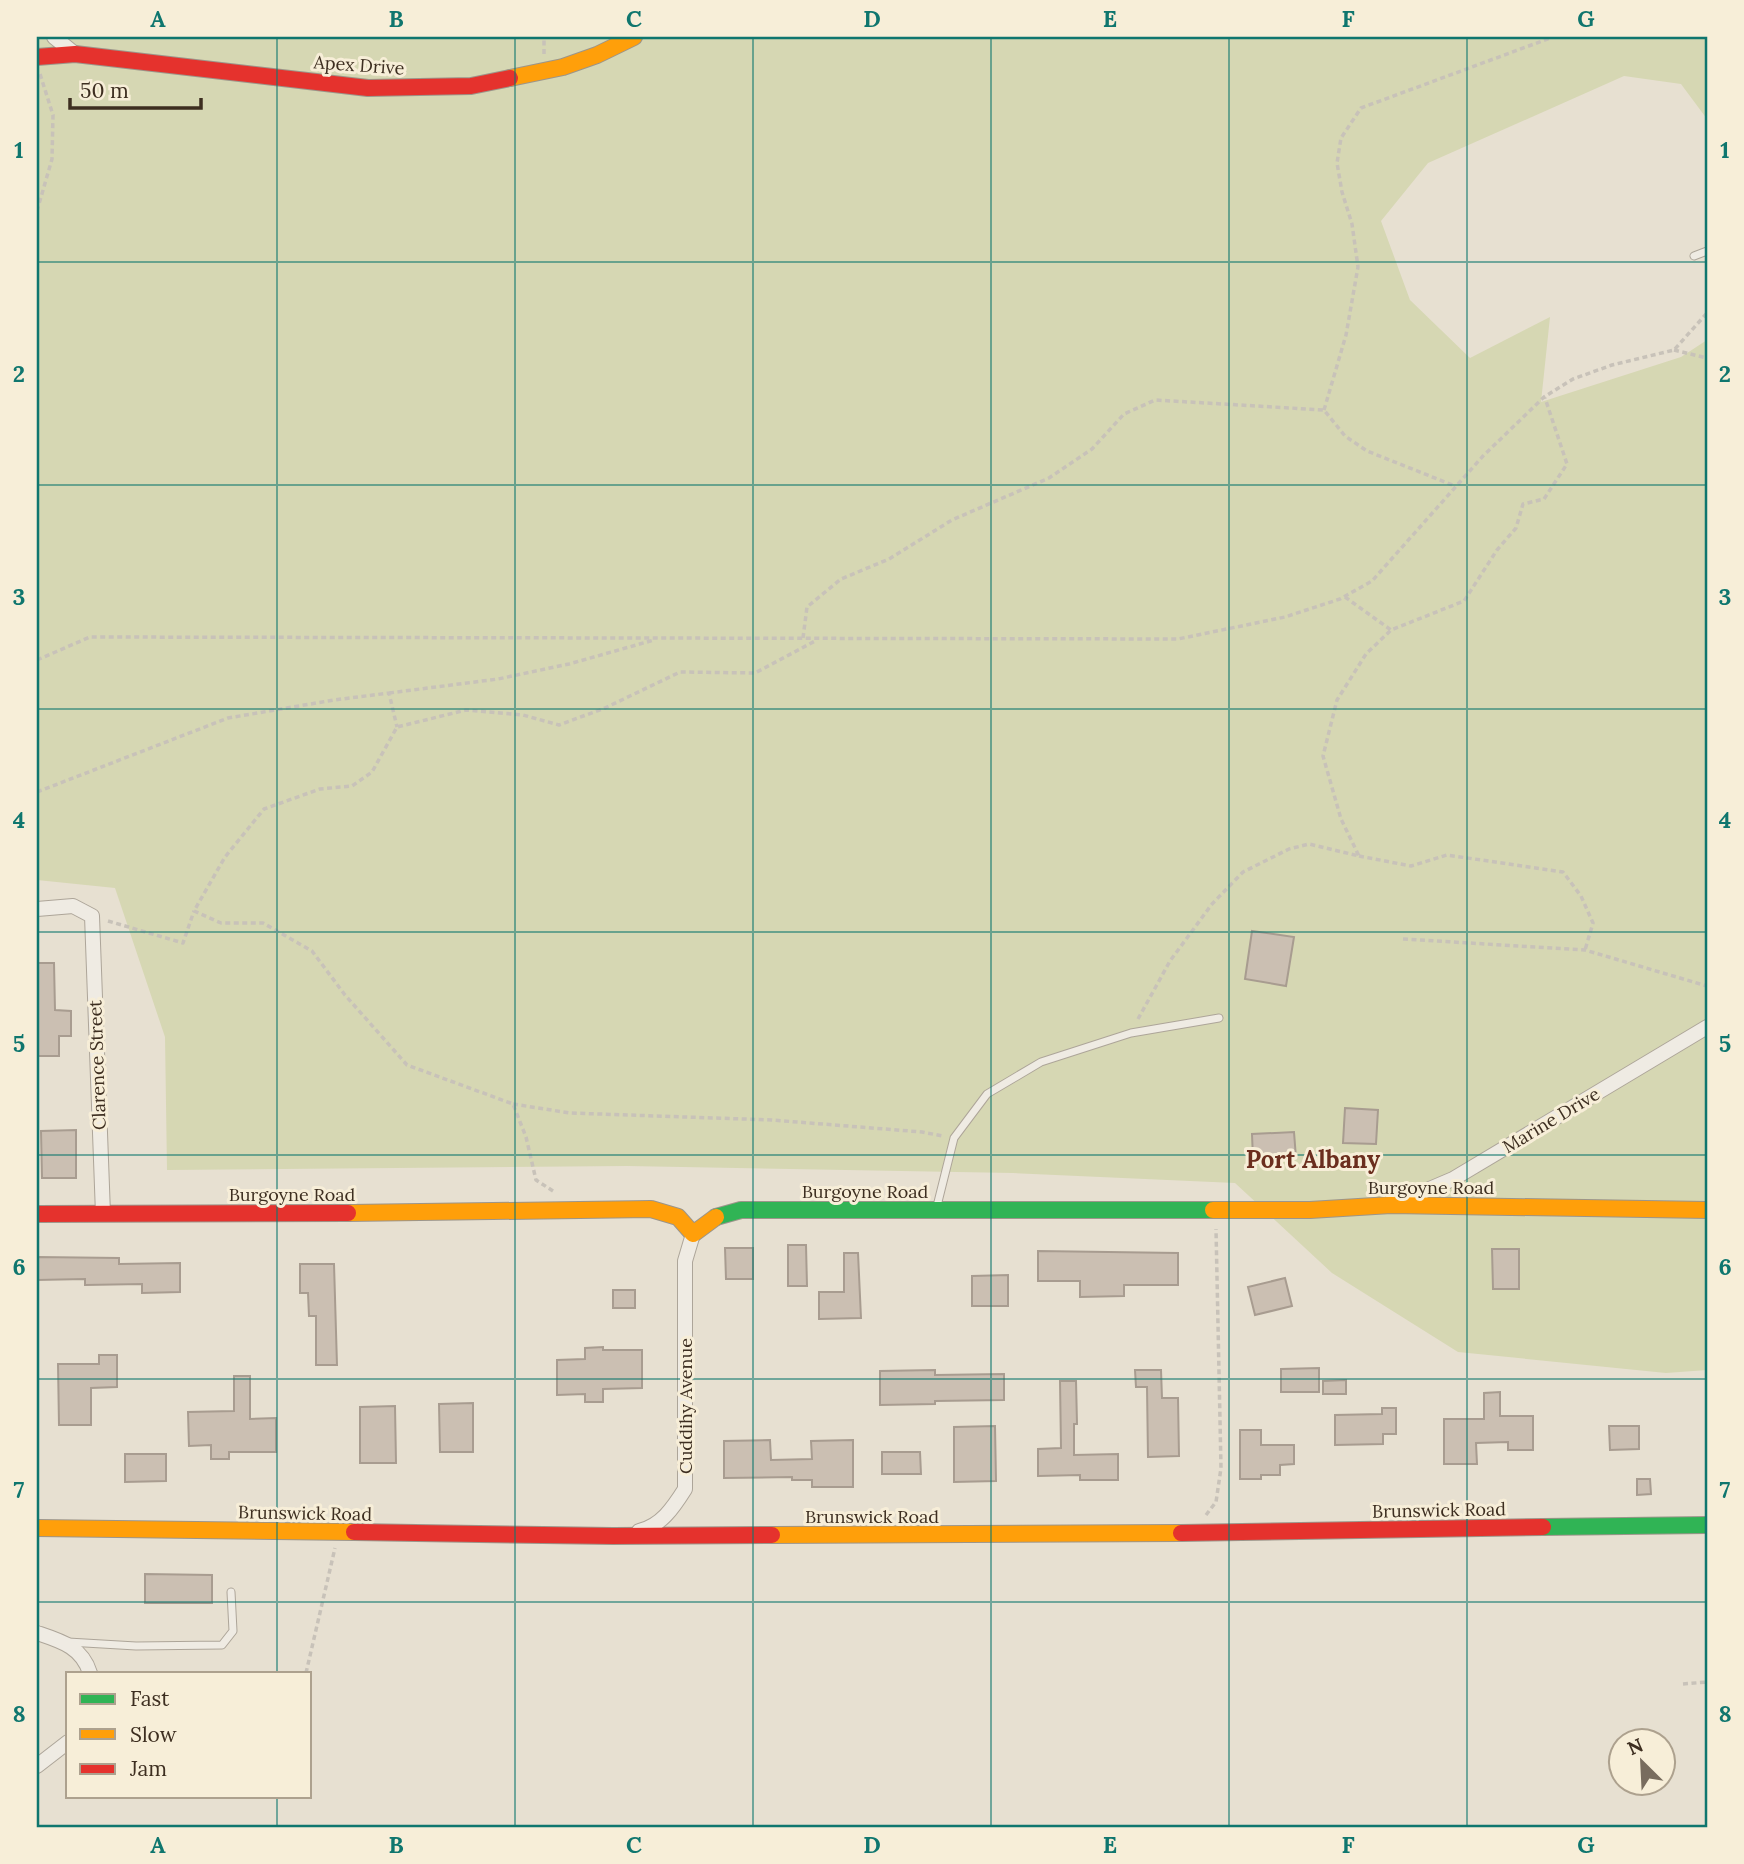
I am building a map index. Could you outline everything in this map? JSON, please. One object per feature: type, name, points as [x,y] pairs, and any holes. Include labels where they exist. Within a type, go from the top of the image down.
[{"type":"street","points":[[54,37],[75,54]]},
{"type":"street","name":"Apex Drive","points":[[38,62],[75,54],[368,88],[441,88],[471,86],[563,67],[597,55],[634,37]]},
{"type":"street","points":[[37,909],[73,906],[92,916]]},
{"type":"street","name":"Clarence Street","points":[[92,916],[103,1214]]},
{"type":"street","name":"Marine Drive","points":[[1391,1205],[1453,1179],[1707,1027]]},
{"type":"street","name":"Burgoyne Road","points":[[37,1214],[434,1213],[650,1209],[678,1217],[693,1234],[713,1218],[741,1210],[1310,1210],[1391,1205],[1707,1210]]},
{"type":"street","name":"Cuddihy Avenue","points":[[614,1536],[649,1528],[670,1513],[685,1489],[685,1261],[693,1234]]},
{"type":"street","name":"Brunswick Road","points":[[37,1528],[614,1536],[1178,1533],[1707,1525]]},
{"type":"street","points":[[37,1633],[67,1642],[86,1660],[90,1672]]},
{"type":"street","points":[[37,1766],[66,1744]]},
{"type":"lane","points":[[1694,256],[1707,251]]},
{"type":"lane","points":[[936,1210],[954,1138],[987,1094],[1041,1062],[1131,1033],[1219,1018]]},
{"type":"lane","points":[[67,1642],[136,1646],[222,1645],[233,1631],[231,1592]]},
{"type":"path","points":[[1324,410],[1346,335],[1358,267],[1352,225],[1337,163],[1341,138],[1361,108],[1553,37]]},
{"type":"path","points":[[37,211],[52,159],[53,115],[38,62]]},
{"type":"path","points":[[1674,350],[1707,313]]},
{"type":"path","points":[[37,660],[90,637],[1178,639],[1285,617],[1345,597],[1372,581],[1483,456],[1545,397],[1573,379],[1599,369],[1674,350],[1707,358]]},
{"type":"path","points":[[1359,856],[1341,819],[1323,756],[1337,700],[1366,654],[1391,630],[1464,601],[1497,550],[1516,528],[1523,504],[1544,499],[1567,464],[1545,397]]},
{"type":"path","points":[[802,639],[807,607],[841,579],[890,559],[952,520],[1049,478],[1092,449],[1124,414],[1155,400],[1324,410],[1345,436],[1367,451],[1455,486]]},
{"type":"path","points":[[1345,597],[1391,630]]},
{"type":"path","points":[[37,792],[228,718],[293,706],[498,679],[569,664],[660,638]]},
{"type":"path","points":[[397,727],[466,710],[523,715],[559,725],[605,708],[680,672],[755,673],[818,639]]},
{"type":"path","points":[[92,916],[183,943],[194,911],[225,857],[264,809],[320,789],[352,786],[372,772],[397,727],[389,694]]},
{"type":"path","points":[[1131,1033],[1170,961],[1212,904],[1243,872],[1289,849],[1309,844],[1412,866],[1447,855],[1563,872],[1581,896],[1592,923],[1585,950]]},
{"type":"path","points":[[194,911],[221,923],[263,922],[312,951],[345,995],[407,1065],[513,1104],[570,1113],[772,1120],[922,1132],[954,1138]]},
{"type":"path","points":[[1403,939],[1585,950],[1707,986]]},
{"type":"path","points":[[513,1104],[526,1137],[536,1180],[558,1194]]},
{"type":"path","points":[[1178,1533],[1199,1522],[1216,1502],[1220,1468],[1216,1216]]},
{"type":"path","points":[[306,1672],[336,1543]]},
{"type":"path","points":[[1683,1685],[1707,1682]]},
{"type":"green space","points":[[37,37],[1707,37],[1707,119],[1681,84],[1624,76],[1428,163],[1381,221],[1410,300],[1470,358],[1550,317],[1541,402],[1681,357],[1707,340],[1707,1370],[1666,1373],[1458,1352],[1332,1273],[1235,1183],[1013,1173],[627,1166],[167,1170],[165,1037],[115,888],[37,880]]},
{"type":"building","points":[[1252,931],[1294,937],[1286,986],[1245,979]]},
{"type":"building","points":[[37,963],[54,963],[55,1010],[71,1011],[71,1036],[59,1036],[59,1056],[37,1056]]},
{"type":"building","points":[[1345,1108],[1378,1110],[1376,1144],[1343,1143]]},
{"type":"building","points":[[76,1130],[76,1178],[42,1178],[41,1131]]},
{"type":"building","points":[[1294,1132],[1296,1158],[1253,1159],[1252,1134]]},
{"type":"building","points":[[788,1245],[806,1245],[807,1286],[788,1286]]},
{"type":"building","points":[[725,1248],[753,1248],[753,1279],[726,1279]]},
{"type":"building","points":[[1492,1249],[1519,1249],[1519,1289],[1493,1289]]},
{"type":"building","points":[[1038,1251],[1178,1253],[1178,1285],[1124,1285],[1124,1296],[1080,1297],[1080,1281],[1038,1281]]},
{"type":"building","points":[[844,1253],[858,1253],[861,1318],[819,1319],[819,1292],[844,1292]]},
{"type":"building","points":[[37,1257],[119,1258],[119,1264],[180,1263],[180,1292],[142,1293],[142,1284],[85,1285],[85,1279],[37,1280]]},
{"type":"building","points":[[300,1264],[334,1264],[337,1365],[316,1365],[316,1316],[309,1316],[308,1293],[300,1293]]},
{"type":"building","points":[[1008,1275],[1008,1306],[972,1306],[972,1276]]},
{"type":"building","points":[[1285,1278],[1292,1306],[1255,1315],[1248,1287]]},
{"type":"building","points":[[613,1290],[635,1290],[635,1308],[613,1308]]},
{"type":"building","points":[[603,1347],[603,1350],[642,1350],[642,1388],[603,1389],[603,1402],[585,1402],[585,1394],[557,1395],[557,1360],[585,1359],[585,1348]]},
{"type":"building","points":[[99,1355],[117,1355],[117,1387],[91,1388],[91,1425],[59,1425],[58,1364],[99,1364]]},
{"type":"building","points":[[1319,1368],[1319,1392],[1281,1392],[1281,1369]]},
{"type":"building","points":[[935,1370],[935,1375],[1004,1374],[1004,1400],[880,1405],[880,1371]]},
{"type":"building","points":[[1135,1370],[1161,1370],[1162,1398],[1178,1398],[1179,1456],[1148,1457],[1147,1387],[1136,1387]]},
{"type":"building","points":[[234,1376],[250,1376],[250,1419],[276,1418],[276,1452],[229,1452],[229,1459],[211,1459],[211,1445],[189,1446],[188,1412],[234,1411]]},
{"type":"building","points":[[1346,1380],[1346,1394],[1323,1394],[1323,1381]]},
{"type":"building","points":[[1060,1381],[1076,1381],[1077,1424],[1074,1424],[1074,1455],[1118,1454],[1118,1480],[1080,1480],[1080,1475],[1038,1476],[1038,1449],[1061,1448]]},
{"type":"building","points":[[1500,1392],[1500,1416],[1533,1416],[1533,1450],[1508,1450],[1508,1442],[1476,1443],[1477,1464],[1444,1464],[1444,1419],[1484,1419],[1484,1393]]},
{"type":"building","points":[[473,1403],[473,1452],[440,1452],[439,1404]]},
{"type":"building","points":[[395,1406],[396,1463],[360,1463],[360,1407]]},
{"type":"building","points":[[1382,1408],[1396,1408],[1396,1434],[1383,1434],[1383,1444],[1335,1445],[1335,1415],[1382,1414]]},
{"type":"building","points":[[995,1426],[996,1481],[954,1482],[954,1427]]},
{"type":"building","points":[[1609,1426],[1639,1426],[1639,1449],[1610,1450]]},
{"type":"building","points":[[1240,1430],[1261,1430],[1261,1445],[1294,1445],[1294,1464],[1280,1465],[1280,1475],[1240,1479]]},
{"type":"building","points":[[770,1440],[771,1460],[812,1459],[811,1441],[853,1440],[853,1487],[812,1487],[812,1480],[792,1480],[792,1477],[724,1478],[724,1441]]},
{"type":"building","points":[[882,1452],[920,1452],[921,1474],[882,1474]]},
{"type":"building","points":[[125,1454],[166,1454],[166,1481],[125,1482]]},
{"type":"building","points":[[1637,1479],[1650,1479],[1651,1494],[1637,1495]]},
{"type":"building","points":[[145,1574],[212,1575],[212,1603],[145,1603]]},
{"type":"traffic: fast","points":[[716,1217],[741,1210],[1213,1210]]},
{"type":"traffic: fast","points":[[1543,1527],[1707,1525]]},
{"type":"traffic: slow","points":[[510,78],[563,67],[597,55],[634,37]]},
{"type":"traffic: slow","points":[[1213,1210],[1310,1210],[1391,1205],[1707,1210]]},
{"type":"traffic: slow","points":[[348,1213],[651,1209],[678,1217],[693,1234],[716,1217]]},
{"type":"traffic: slow","points":[[37,1528],[354,1532]]},
{"type":"traffic: slow","points":[[772,1535],[1181,1533]]},
{"type":"traffic: jam","points":[[37,57],[75,54],[368,88],[471,86],[510,78]]},
{"type":"traffic: jam","points":[[37,1214],[348,1213]]},
{"type":"traffic: jam","points":[[1181,1533],[1543,1527]]},
{"type":"traffic: jam","points":[[354,1532],[613,1536],[772,1535]]},
{"type":"district","name":"Port Albany","points":[[1313,1159]]}]
